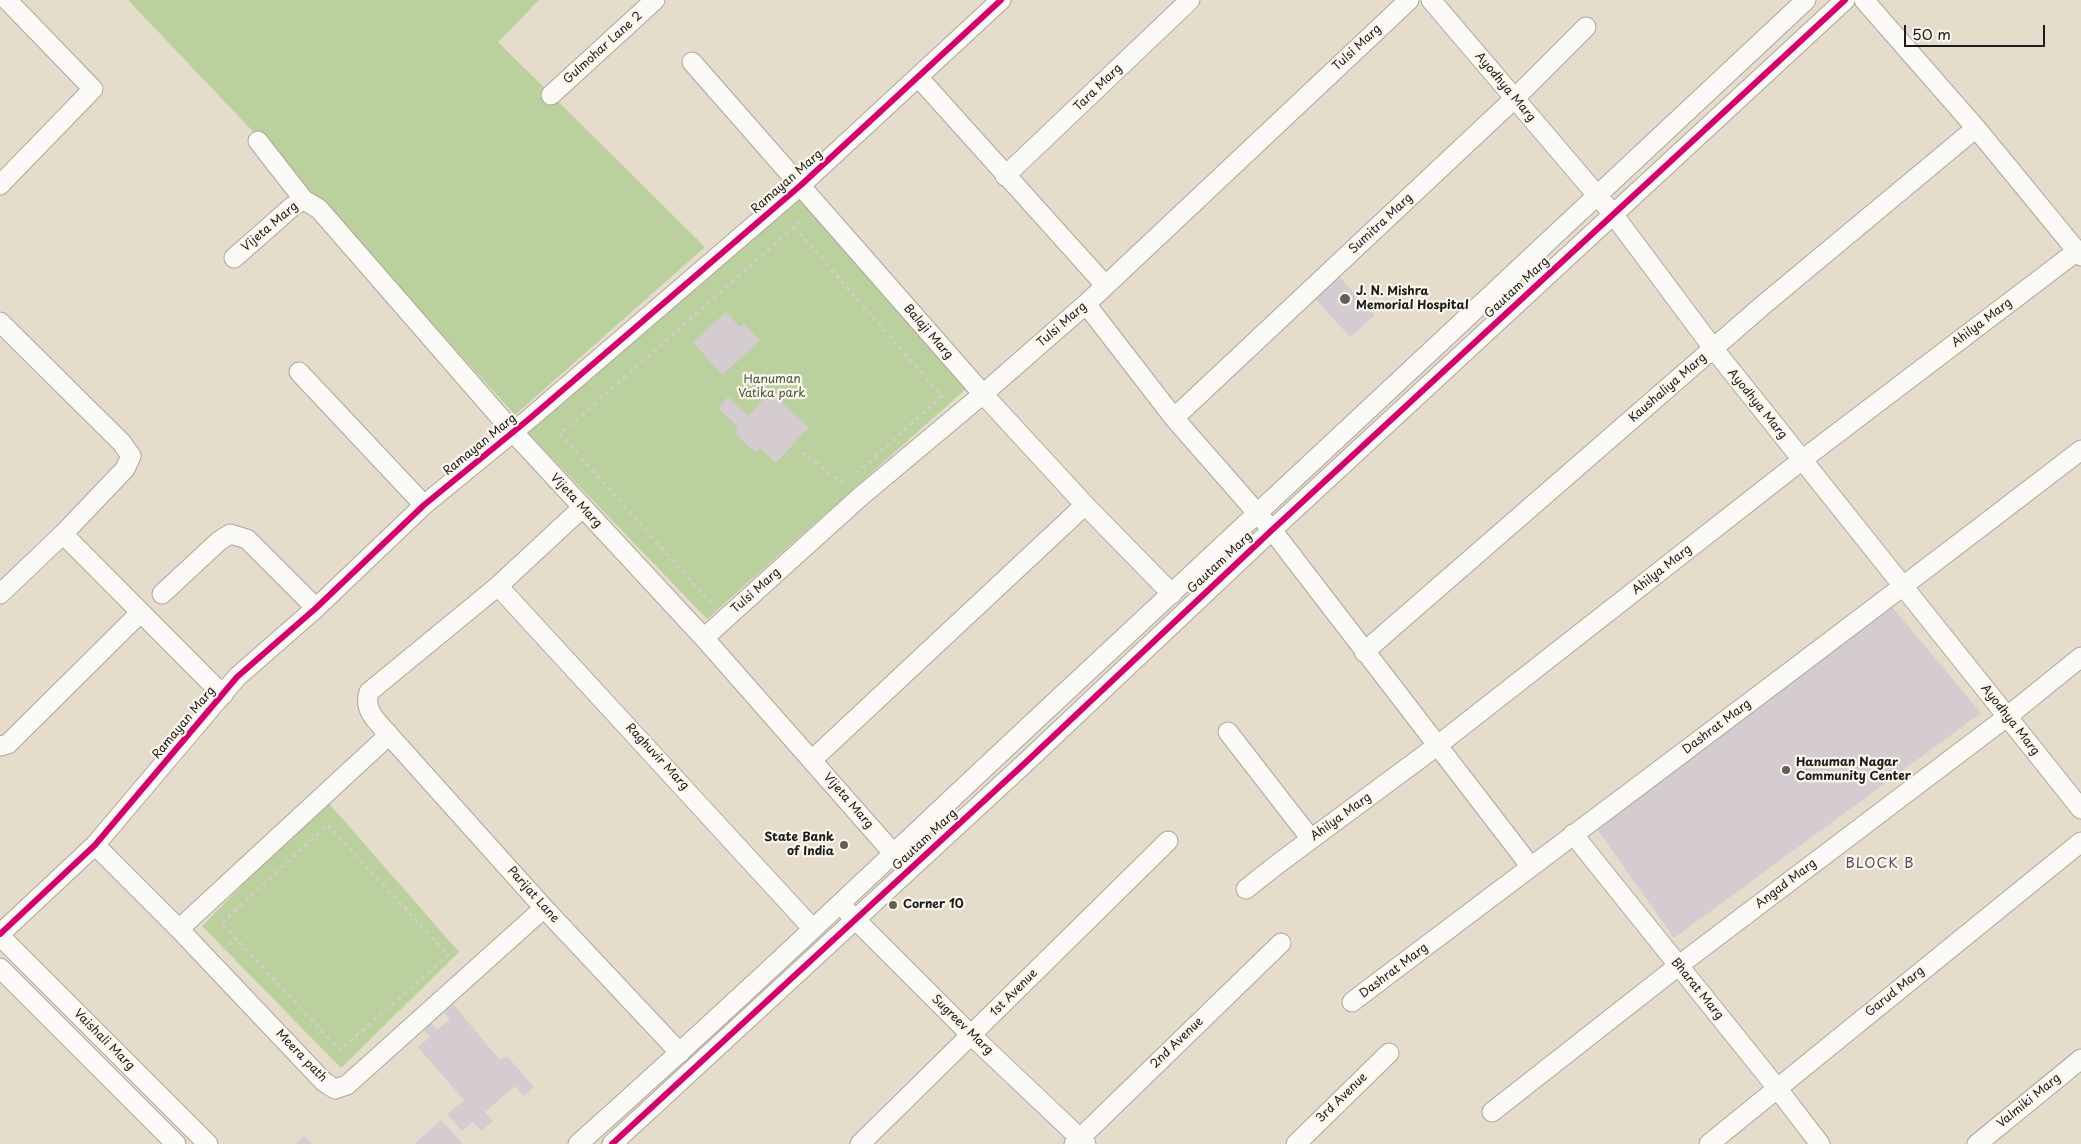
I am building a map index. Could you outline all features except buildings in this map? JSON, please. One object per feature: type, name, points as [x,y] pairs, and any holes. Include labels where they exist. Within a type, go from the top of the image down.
[{"type":"street","points":[[0,185],[93,89],[7,0]]},
{"type":"street","name":"Gulmohar Lane 2","points":[[551,95],[655,0]]},
{"type":"street","name":"Ramayan Marg","points":[[0,935],[95,845],[237,677],[316,608],[424,506],[801,186],[1001,0]]},
{"type":"street","name":"Tara Marg","points":[[1006,176],[1190,0]]},
{"type":"street","name":"Tulsi Marg","points":[[704,638],[860,497],[983,394],[1086,304],[1409,0]]},
{"type":"street","name":"Ayodhya Marg","points":[[1431,0],[1599,196],[1713,348],[2081,809]]},
{"type":"street","name":"Gautam Marg","points":[[578,1144],[680,1054],[1599,196],[1806,0]]},
{"type":"street","name":"Gautam Marg","points":[[612,1144],[1025,763],[1272,530],[1845,0]]},
{"type":"street","points":[[1864,0],[1976,128],[2079,253]]},
{"type":"street","name":"Sumitra Marg","points":[[1174,418],[1515,98],[1586,28]]},
{"type":"street","name":"Balaji Marg","points":[[692,62],[983,394],[1085,505],[1172,594]]},
{"type":"street","points":[[919,78],[1105,285]]},
{"type":"street","name":"Kaushaliya Marg","points":[[1364,652],[1713,348],[1976,128]]},
{"type":"street","points":[[258,141],[304,200]]},
{"type":"street","name":"Vijeta Marg","points":[[234,258],[293,206],[304,200],[319,209],[513,432],[704,638],[909,870]]},
{"type":"street","name":"Ahilya Marg","points":[[1246,889],[1438,745],[1802,460],[2079,253]]},
{"type":"street","points":[[1086,304],[1174,418],[1272,530],[1531,867]]},
{"type":"street","points":[[0,594],[63,534],[125,469],[131,456],[122,443],[3,329]]},
{"type":"street","points":[[298,372],[424,506]]},
{"type":"street","name":"Dashrat Marg","points":[[1352,1002],[1904,587],[2081,450]]},
{"type":"street","points":[[812,760],[1085,505]]},
{"type":"street","points":[[498,586],[582,508]]},
{"type":"street","points":[[63,534],[223,695]]},
{"type":"street","points":[[162,594],[219,541],[230,534],[247,539],[316,608]]},
{"type":"street","name":"Parijat Lane","points":[[498,586],[369,692],[366,701],[369,712],[544,908],[680,1054]]},
{"type":"street","name":"Raghuvir Marg","points":[[498,586],[813,929]]},
{"type":"street","points":[[0,746],[8,744],[140,613]]},
{"type":"street","name":"Angad Marg","points":[[1492,1112],[1678,966],[2008,716],[2081,657]]},
{"type":"street","points":[[1228,732],[1311,839]]},
{"type":"street","points":[[179,929],[389,735]]},
{"type":"street","name":"Bharat Marg","points":[[1573,834],[1820,1144]]},
{"type":"street","name":"1st Avenue","points":[[860,1144],[1168,841]]},
{"type":"street","name":"Garud Marg","points":[[1709,1144],[2081,842]]},
{"type":"street","name":"Meera path","points":[[95,845],[179,929],[324,1082],[335,1089],[347,1085],[544,908]]},
{"type":"street","name":"Sugreev Marg","points":[[840,904],[1080,1142]]},
{"type":"street","name":"Vaishali Marg","points":[[0,935],[208,1144]]},
{"type":"street","name":"2nd Avenue","points":[[1080,1142],[1281,943]]},
{"type":"street","name":"Vaishali Marg","points":[[0,968],[176,1144]]},
{"type":"street","name":"3rd Avenue","points":[[1296,1144],[1389,1053]]},
{"type":"street","name":"Valmiki Marg","points":[[1977,1144],[2081,1059]]},
{"type":"path","points":[[718,598],[710,605],[560,434],[800,222]]},
{"type":"path","points":[[794,228],[942,396],[844,485]]},
{"type":"path","points":[[802,452],[860,497]]},
{"type":"path","points":[[328,825],[448,955],[340,1050],[221,923],[328,825]]},
{"type":"green space","points":[[128,0],[539,0],[498,42],[705,247],[515,415],[356,240]]},
{"type":"green space","name":"Hanuman Vatika park","points":[[796,192],[967,388],[707,619],[528,433]]},
{"type":"green space","points":[[326,800],[459,952],[341,1068],[202,926]]},
{"type":"cycle path","points":[[0,934],[95,845],[237,677],[316,608],[424,505],[529,419],[801,185],[1001,0]]},
{"type":"cycle path","points":[[612,1144],[1025,763],[1272,530],[1845,0]]},
{"type":"place","name":"J. N. Mishra Memorial Hospital","points":[[1345,299]]},
{"type":"place","name":"Hanuman Nagar Community Center","points":[[1786,770]]},
{"type":"place","name":"State Bank of India","points":[[844,845]]},
{"type":"place","name":"Corner 10","points":[[893,905]]},
{"type":"district","name":"BLOCK B","points":[[1880,864]]}]
